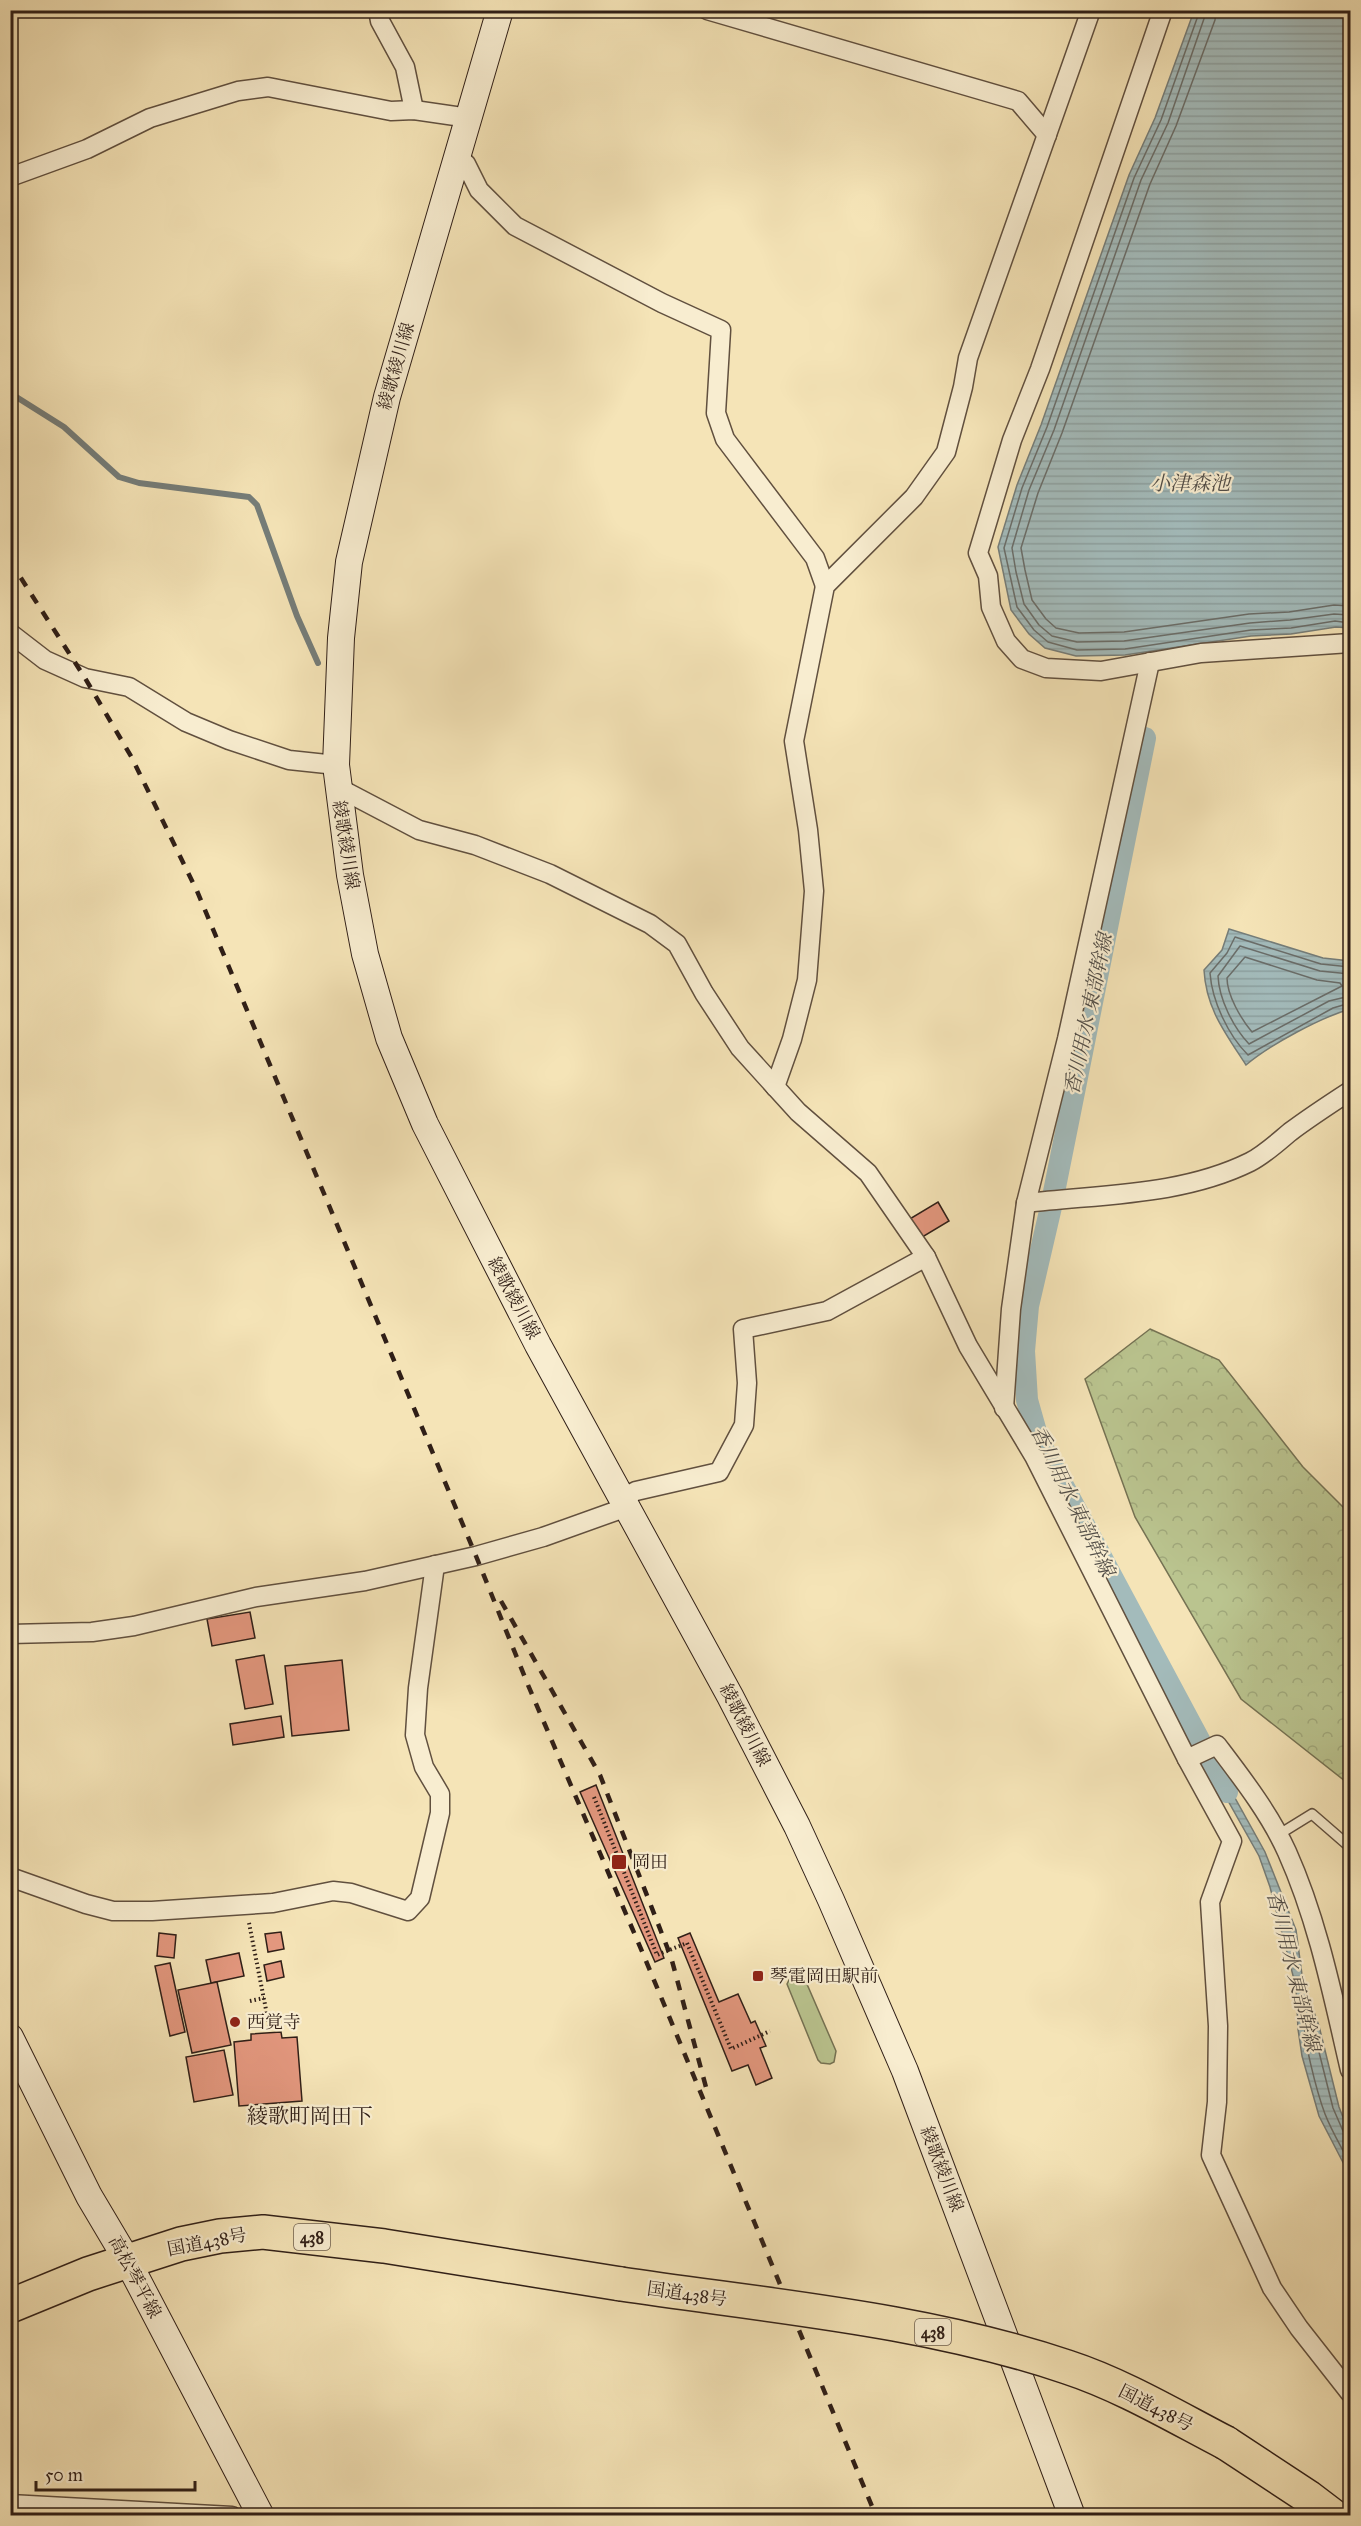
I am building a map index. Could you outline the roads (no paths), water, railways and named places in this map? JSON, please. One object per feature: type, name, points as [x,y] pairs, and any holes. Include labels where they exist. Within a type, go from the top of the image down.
[{"type":"highway","name":"国道438号","points":[[10,2306],[127,2260],[210,2238],[263,2232],[384,2246],[834,2315],[972,2339],[1069,2367],[1122,2390],[1226,2443],[1326,2512]]},
{"type":"main road","name":"綾歌綾川線","points":[[500,10],[387,398],[352,551],[341,638],[336,776],[350,875],[365,954],[389,1038],[425,1124],[538,1345],[730,1696],[797,1826],[831,1900],[905,2071],[1072,2516]]},
{"type":"main road","name":"高松琴平線","points":[[10,2037],[89,2196],[127,2260],[261,2516]]},
{"type":"street","points":[[378,10],[380,21],[405,67],[414,110]]},
{"type":"street","points":[[707,10],[1018,101],[1047,135]]},
{"type":"street","points":[[825,586],[914,496],[946,452],[968,358],[1091,10]]},
{"type":"street","points":[[1163,10],[1040,369],[1012,440],[978,553],[988,576],[991,608],[1006,641],[1022,659],[1046,668],[1101,671],[1201,653],[1350,643]]},
{"type":"street","points":[[10,177],[87,148],[150,118],[238,91],[268,87],[391,111],[414,110],[469,118]]},
{"type":"street","points":[[458,156],[466,164],[479,190],[515,226],[662,303],[722,330],[716,413],[725,439],[815,558],[825,586],[794,741],[808,830],[814,891],[807,980],[792,1038],[775,1087]]},
{"type":"street","points":[[10,633],[45,660],[86,678],[129,687],[186,722],[229,740],[336,776],[419,830],[475,845],[550,874],[650,924],[677,945],[704,993],[740,1048],[798,1112],[868,1173],[926,1257],[968,1346],[1034,1456],[1199,1753],[1232,1841],[1210,1902],[1218,2026],[1217,2102],[1211,2156],[1272,2288],[1299,2328],[1350,2393]]},
{"type":"street","points":[[1004,1408],[1011,1309],[1026,1203],[1067,1039],[1150,662]]},
{"type":"street","points":[[1026,1203],[1122,1195],[1214,1177],[1252,1161],[1314,1114],[1350,1091]]},
{"type":"street","points":[[10,1634],[92,1632],[134,1626],[256,1597],[365,1581],[476,1556],[543,1537],[625,1502],[636,1491],[719,1472],[744,1425],[747,1383],[743,1329],[827,1311],[926,1257]]},
{"type":"street","points":[[10,1877],[86,1904],[113,1911],[152,1911],[273,1903],[333,1891],[351,1893],[408,1911],[420,1898],[440,1813],[440,1794],[424,1767],[415,1735],[418,1688],[435,1565]]},
{"type":"street","points":[[1199,1753],[1217,1745],[1278,1835],[1302,1891],[1322,1958],[1350,2070]]},
{"type":"street","points":[[10,2504],[232,2516]]},
{"type":"lane","points":[[1278,1835],[1312,1814],[1350,1847]]},
{"type":"water","name":"小津森池","points":[[1194,11],[1350,11],[1350,628],[1336,627],[1291,634],[1251,636],[1125,655],[1076,656],[1045,648],[1029,634],[1011,610],[998,547],[1017,485],[1041,425],[1129,175],[1155,118]]},
{"type":"water","points":[[1229,929],[1323,958],[1350,961],[1350,1009],[1296,1032],[1246,1065],[1213,1009],[1204,970],[1222,950]]},
{"type":"water","points":[[1215,1762],[1265,1852],[1296,1930],[1303,1982],[1319,2026],[1339,2107],[1350,2135],[1350,2176],[1319,2116],[1302,2056],[1296,1987],[1270,1887],[1259,1856],[1209,1767]]},
{"type":"waterway","points":[[10,393],[64,427],[119,477],[139,483],[249,497],[257,505],[297,616],[318,663]]},
{"type":"waterway","name":"香川用水 東部幹線","points":[[1145,738],[1051,1207],[1028,1306],[1024,1351],[1027,1400],[1038,1439],[1227,1792]]},
{"type":"railway","points":[[10,561],[85,678],[132,758],[197,891],[528,1685],[644,1956],[876,2516]]},
{"type":"railway","points":[[501,1601],[600,1775],[671,1957],[707,2091]]},
{"type":"place","name":"岡田","points":[[619,1862]]},
{"type":"place","name":"琴電岡田駅前","points":[[758,1976]]},
{"type":"place","name":"西覚寺","points":[[235,2022]]},
{"type":"district","name":"綾歌町岡田下","points":[[310,2116]]}]
